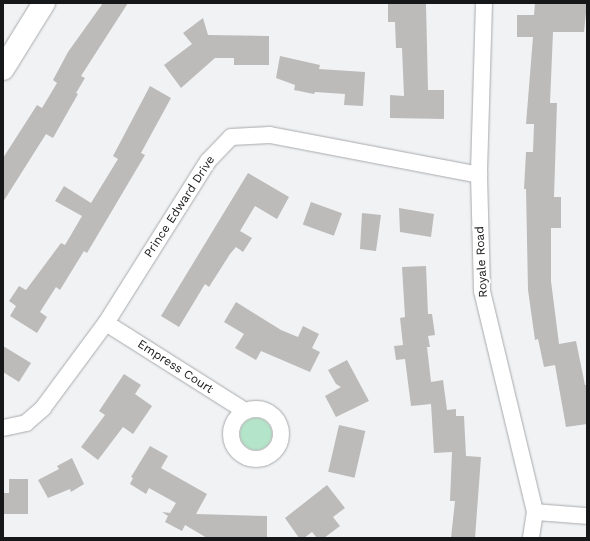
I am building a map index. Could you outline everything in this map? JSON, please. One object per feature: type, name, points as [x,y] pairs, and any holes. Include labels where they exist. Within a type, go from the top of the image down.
[{"type":"main road","points":[[3,69],[44,3]]},
{"type":"street","name":"Royale Road","points":[[484,3],[479,175],[482,291],[535,512],[531,538]]},
{"type":"street","name":"Prince Edward Drive","points":[[3,428],[16,427],[35,416],[106,323],[208,161],[231,137],[270,135],[479,175]]},
{"type":"street","name":"Empress Court","points":[[106,323],[245,411]]},
{"type":"street","points":[[535,512],[587,516]]},
{"type":"green space","points":[[256,418],[265,421],[269,425],[272,434],[269,443],[265,447],[256,450],[247,447],[243,443],[240,434],[243,425],[247,421]]},
{"type":"building","points":[[103,3],[128,3],[81,76],[85,78],[76,93],[78,94],[53,138],[46,134],[3,202],[3,158],[37,105],[42,108],[57,83],[53,80],[68,52]]},
{"type":"building","points":[[388,3],[426,3],[428,90],[444,90],[444,119],[390,118],[390,95],[404,96],[402,48],[396,48],[395,22],[388,22]]},
{"type":"building","points":[[535,3],[587,3],[584,32],[553,32],[550,103],[557,103],[554,197],[561,197],[561,228],[551,228],[551,281],[559,344],[576,341],[585,385],[587,385],[587,424],[566,427],[555,365],[544,367],[538,339],[535,340],[528,290],[526,189],[524,189],[526,152],[533,152],[534,124],[526,124],[533,37],[517,37],[517,15],[534,15]]},
{"type":"building","points":[[203,18],[208,35],[269,36],[269,65],[234,65],[234,58],[215,58],[181,88],[164,65],[192,44],[183,33]]},
{"type":"building","points":[[280,56],[320,65],[319,69],[365,72],[363,106],[344,105],[345,94],[315,92],[314,94],[294,90],[295,85],[276,78]]},
{"type":"building","points":[[150,86],[171,98],[141,153],[145,155],[87,253],[84,251],[60,290],[56,287],[40,312],[47,317],[37,333],[10,316],[16,306],[9,301],[19,286],[26,290],[61,243],[65,245],[82,216],[55,201],[64,186],[91,203],[118,159],[113,156]]},
{"type":"building","points":[[248,173],[289,197],[277,219],[255,206],[240,231],[252,238],[243,252],[236,247],[209,287],[205,284],[179,327],[161,316]]},
{"type":"building","points":[[311,202],[342,213],[334,236],[303,225]]},
{"type":"building","points":[[399,208],[434,214],[431,237],[400,232]]},
{"type":"building","points":[[362,213],[381,215],[376,251],[360,249]]},
{"type":"building","points":[[426,266],[428,314],[432,314],[435,335],[428,336],[430,347],[427,347],[431,382],[443,380],[447,410],[456,409],[456,416],[464,416],[466,456],[481,457],[475,538],[451,538],[455,501],[450,501],[452,452],[434,453],[431,404],[411,406],[405,359],[396,360],[394,346],[403,345],[400,318],[405,317],[402,267]]},
{"type":"building","points":[[236,302],[281,330],[298,337],[303,326],[319,334],[312,348],[320,352],[310,372],[261,351],[256,360],[235,348],[244,334],[224,322]]},
{"type":"building","points":[[3,346],[31,363],[19,382],[3,372]]},
{"type":"building","points":[[347,360],[369,401],[336,417],[325,396],[341,387],[336,384],[328,370]]},
{"type":"building","points":[[124,374],[141,385],[135,394],[152,406],[133,434],[123,427],[98,460],[81,447],[105,415],[99,411]]},
{"type":"building","points":[[339,425],[365,431],[355,478],[328,472]]},
{"type":"building","points":[[150,446],[168,456],[161,468],[207,494],[196,514],[267,516],[267,538],[207,538],[185,525],[182,531],[165,522],[168,516],[162,512],[170,513],[176,503],[149,488],[146,494],[130,484],[133,478],[131,477]]},
{"type":"building","points":[[72,458],[84,484],[71,492],[70,489],[48,498],[38,480],[59,469],[57,466]]},
{"type":"building","points":[[9,479],[28,479],[28,514],[3,514],[3,493],[9,493]]},
{"type":"building","points":[[327,485],[345,508],[333,517],[340,526],[324,538],[317,538],[312,532],[304,538],[299,538],[285,518]]}]
